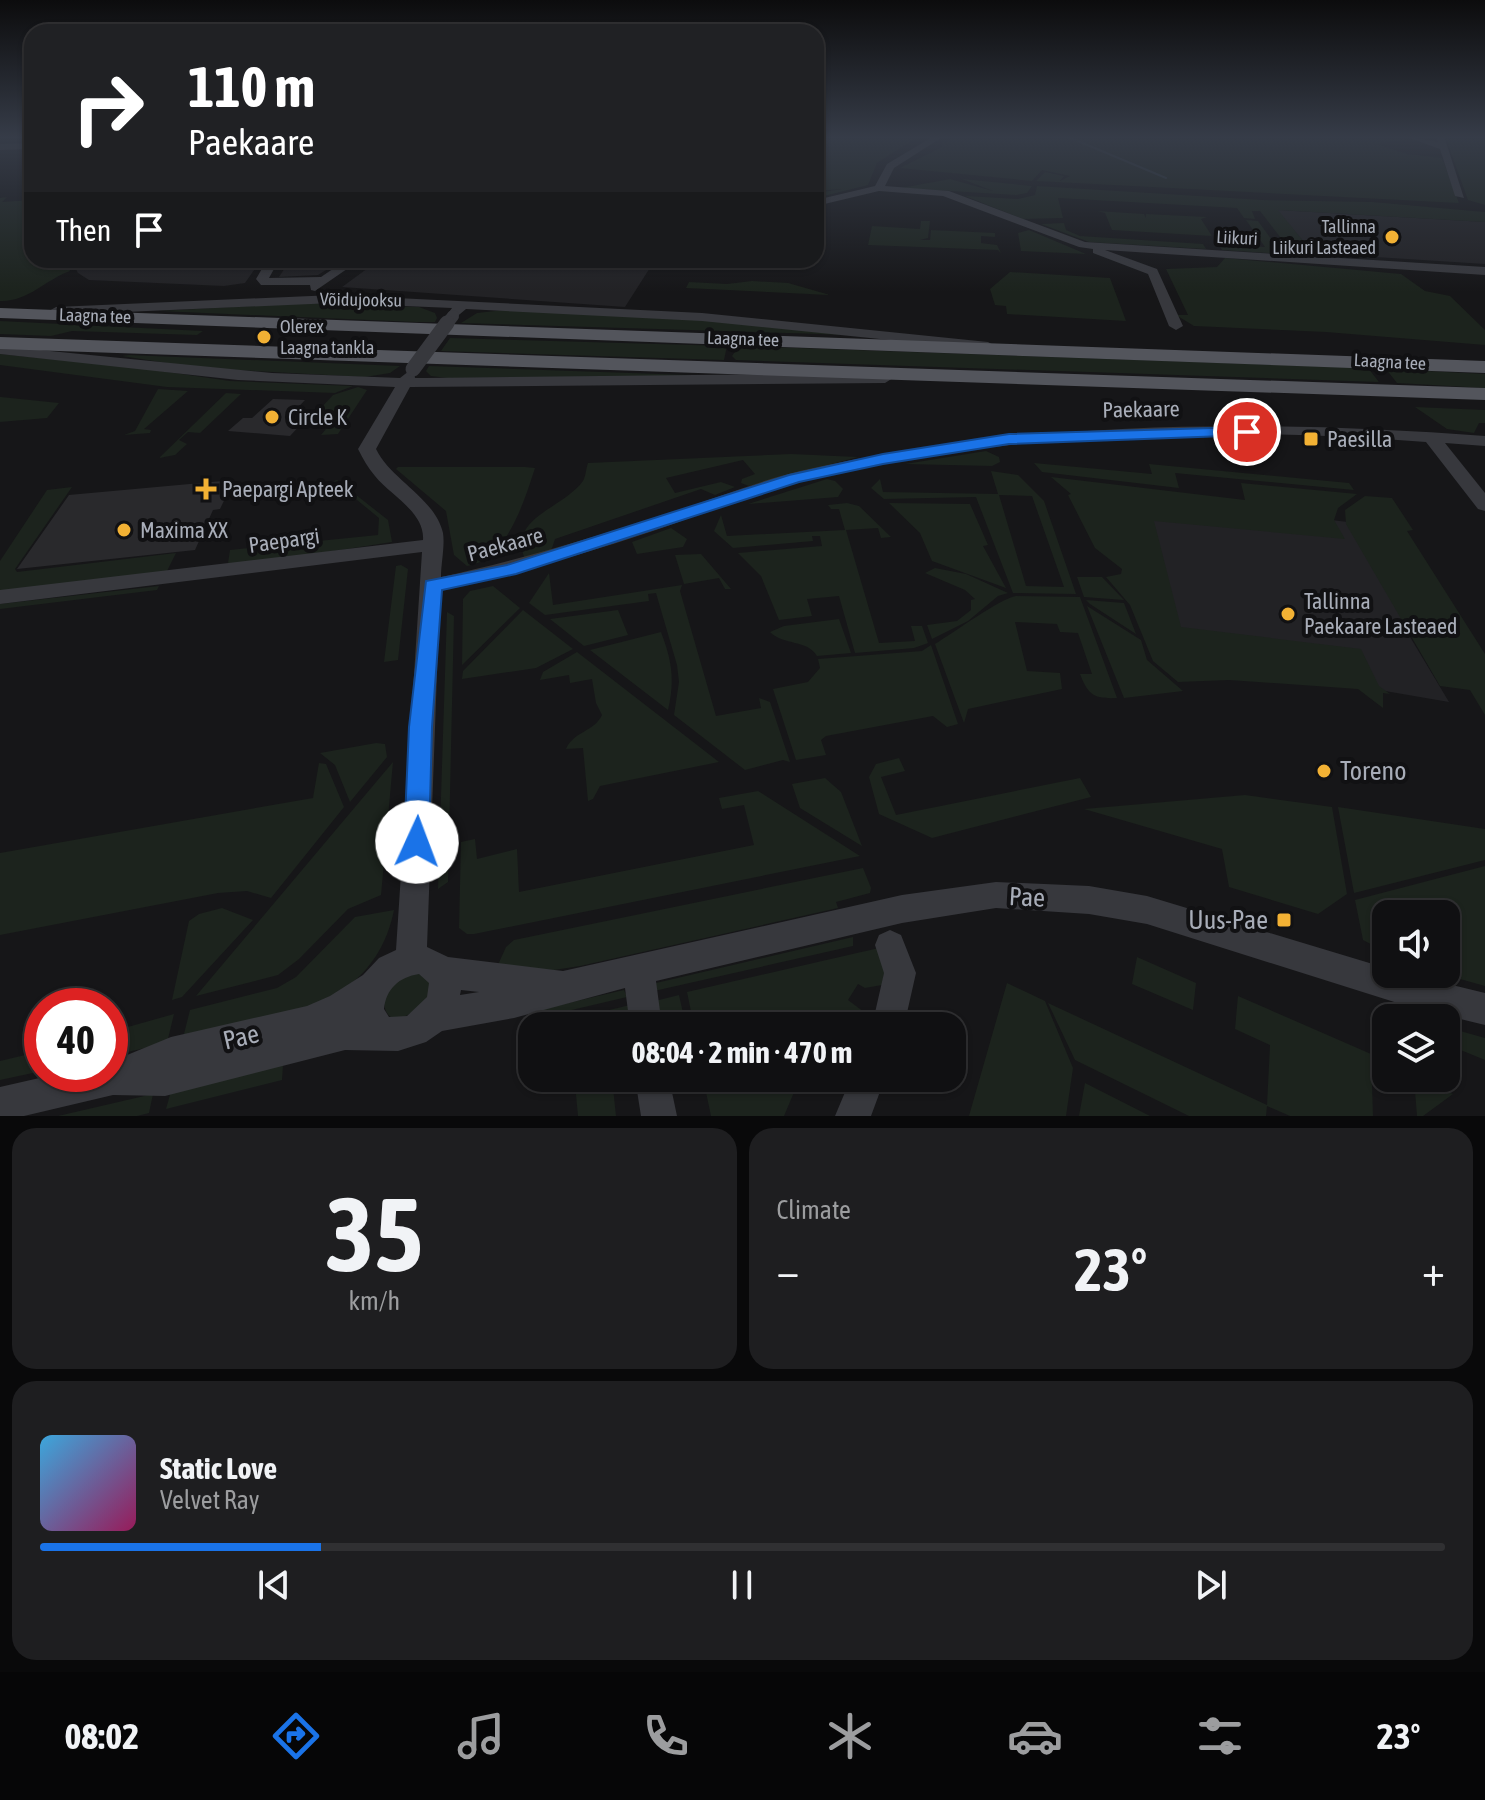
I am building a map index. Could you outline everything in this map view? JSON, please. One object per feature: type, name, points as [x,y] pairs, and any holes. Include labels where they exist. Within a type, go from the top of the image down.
[{"type":"main road","name":"Laagna tee","points":[[0,313],[1485,367]]},
{"type":"main road","name":"Laagna tee","points":[[0,343],[1485,394]]},
{"type":"street","points":[[824,201],[879,188]]},
{"type":"street","name":"Liikuri","points":[[880,188],[951,194],[1153,272],[1176,326]]},
{"type":"street","points":[[1457,188],[1460,196]]},
{"type":"street","name":"Liikuri","points":[[1083,245],[1485,271]]},
{"type":"street","points":[[268,268],[262,279],[265,282],[323,281]]},
{"type":"street","name":"Võidujooksu","points":[[307,300],[323,281],[342,268]]},
{"type":"street","points":[[0,313],[307,300]]},
{"type":"street","name":"Võidujooksu","points":[[307,300],[458,310],[702,317],[923,337],[1004,348]]},
{"type":"street","points":[[411,960],[421,727],[433,586],[433,533],[427,514],[373,467],[367,449],[408,376],[458,310]]},
{"type":"street","points":[[0,350],[58,352],[225,375],[997,376]]},
{"type":"street","name":"Paekaare","points":[[433,586],[510,570],[794,478],[1009,439],[1085,434],[1291,432],[1485,441]]},
{"type":"street","points":[[1431,437],[1485,505]]},
{"type":"street","name":"Paepargi","points":[[0,597],[432,545]]},
{"type":"street","name":"Pae","points":[[434,1016],[514,1002],[638,969],[902,909],[967,897],[1031,896],[1147,910],[1407,990],[1485,1009]]},
{"type":"street","points":[[890,945],[900,973],[891,1012]]},
{"type":"street","points":[[411,960],[429,961],[441,972],[445,993],[434,1016],[407,1034],[380,1032],[367,1013],[372,987],[389,969],[411,960]]},
{"type":"street","points":[[638,969],[644,1012]]},
{"type":"street","name":"Pae","points":[[441,972],[519,979],[564,987]]},
{"type":"street","name":"Pae","points":[[128,1071],[171,1054],[307,1022],[341,1008],[372,987]]},
{"type":"street","name":"Pae","points":[[128,1080],[165,1079],[345,1033],[380,1032]]},
{"type":"street","name":"Pae","points":[[0,1104],[43,1105],[76,1092]]},
{"type":"street","points":[[655,1092],[659,1116]]},
{"type":"street","points":[[853,1116],[862,1092]]},
{"type":"shaded area","points":[[824,188],[856,188],[824,196],[824,192],[842,189],[824,190]]},
{"type":"shaded area","points":[[902,188],[983,188],[993,191],[985,188],[1031,188],[1027,193],[1016,195]]},
{"type":"shaded area","points":[[1037,188],[1071,188],[1263,200],[1372,202],[1485,212],[1485,222],[1278,210],[1312,252],[1311,256],[1294,255],[1260,211],[1252,211],[1255,219],[1244,218],[1237,208],[1058,198],[1063,218],[1023,219],[965,196],[1018,199],[1035,195]]},
{"type":"shaded area","points":[[1172,188],[1453,188],[1459,203]]},
{"type":"shaded area","points":[[1464,188],[1485,188],[1485,205],[1468,200]]},
{"type":"shaded area","points":[[7,197],[2,202],[24,201],[24,268],[68,268],[70,271],[19,298],[0,301],[0,198]]},
{"type":"shaded area","name":"Tallinna Liikuri Lasteaed","points":[[1277,210],[1485,222],[1485,264],[1313,253]]},
{"type":"shaded area","points":[[1097,211],[1144,214],[1146,218],[1146,214],[1207,217],[1201,219],[1212,236],[1112,230],[1105,213]]},
{"type":"shaded area","points":[[1246,220],[1258,221],[1282,254],[1222,250],[1218,244],[1265,247]]},
{"type":"shaded area","points":[[921,221],[930,221],[928,238],[920,240],[930,240],[931,230],[995,233],[995,237],[981,236],[981,243],[997,245],[1001,253],[998,250],[868,245],[872,226],[920,229]]},
{"type":"shaded area","points":[[1064,223],[1066,230],[1080,236],[1203,244],[1206,249],[1089,242],[1041,224]]},
{"type":"shaded area","points":[[1029,230],[1086,254],[1021,251],[1018,233]]},
{"type":"shaded area","points":[[1225,258],[1401,274],[1425,291],[1450,296],[1485,330],[1485,345],[1326,332],[1194,326],[1176,315],[1188,315],[1166,269],[1217,267]]},
{"type":"shaded area","points":[[75,268],[255,268],[245,283],[224,286],[89,280]]},
{"type":"shaded area","points":[[285,268],[329,268],[318,275],[279,277]]},
{"type":"shaded area","points":[[368,268],[650,268],[625,307],[342,287]]},
{"type":"shaded area","points":[[1010,272],[1110,278],[1126,321],[1007,314],[1006,306],[995,305],[990,289]]},
{"type":"shaded area","points":[[752,281],[788,283],[830,295],[686,288],[689,282],[727,284]]},
{"type":"shaded area","points":[[304,303],[419,307],[435,313],[437,318],[435,322],[416,322],[159,311]]},
{"type":"shaded area","points":[[504,310],[736,322],[855,335],[461,323],[477,313]]},
{"type":"shaded area","points":[[0,321],[203,331],[197,335],[72,331],[51,336],[0,334]]},
{"type":"shaded area","points":[[450,338],[727,346],[724,360],[441,351]]},
{"type":"shaded area","points":[[739,346],[1368,368],[1379,382],[736,360],[732,356]]},
{"type":"shaded area","points":[[0,354],[140,368],[230,381],[353,386],[335,393],[167,387],[0,365]]},
{"type":"shaded area","points":[[122,356],[400,366],[390,373],[365,377],[199,368]]},
{"type":"shaded area","points":[[429,366],[716,376],[447,378],[431,376],[426,371]]},
{"type":"shaded area","points":[[1386,369],[1485,374],[1485,388],[1397,383]]},
{"type":"shaded area","points":[[358,387],[367,390],[338,434],[321,435],[340,412],[320,409],[333,395]]},
{"type":"shaded area","points":[[158,389],[188,391],[144,429],[151,430],[150,433],[124,435],[135,431]]},
{"type":"shaded area","points":[[226,393],[241,394],[200,433],[188,432],[179,440],[187,444],[175,455],[159,458]]},
{"type":"shaded area","points":[[0,397],[59,403],[47,418],[0,422]]},
{"type":"shaded area","points":[[1415,407],[1485,410],[1485,423],[1479,423],[1474,433],[1447,429]]},
{"type":"shaded area","points":[[986,451],[999,457],[1000,462],[992,466],[905,464]]},
{"type":"shaded area","points":[[791,454],[858,457],[749,486],[741,483],[742,479],[755,474],[743,460],[666,478],[675,493],[721,482],[735,487],[715,495],[701,489],[555,539],[551,551],[525,559],[522,545],[530,523],[583,481],[588,463]]},
{"type":"shaded area","points":[[1034,463],[1152,474],[1149,464],[1349,483],[1354,490],[1175,473],[1179,488],[1042,472]]},
{"type":"shaded area","points":[[535,468],[519,513],[503,542],[481,562],[467,566],[454,555],[446,511],[396,469]]},
{"type":"shaded area","points":[[991,471],[1018,475],[1044,501],[1076,594],[1013,593],[976,497],[884,499],[871,488],[880,479],[883,492],[998,494]],"holes":[[[999,495],[1032,496],[1064,587],[1026,586]]]},
{"type":"shaded area","points":[[1051,477],[1245,500],[1241,483],[1357,494],[1338,508],[1334,520],[1345,539],[1154,521],[1181,627],[1361,649],[1379,686],[1390,694],[1383,693],[1383,708],[1358,689],[1229,680],[1178,682],[1153,661],[1130,605],[1106,577],[1121,574],[1122,569],[1095,548],[1068,495],[1071,494]]},
{"type":"shaded area","points":[[827,479],[835,481],[843,489],[838,497],[748,504]]},
{"type":"shaded area","points":[[337,480],[388,520],[392,542],[242,565],[228,563],[230,550],[378,535],[379,518],[334,481]]},
{"type":"shaded area","points":[[72,487],[15,569],[17,572],[176,553],[166,573],[0,591],[0,561],[47,490]]},
{"type":"shaded area","name":"Tallinna Paekaare Lasteaed","points":[[1097,493],[1374,525],[1407,632],[1449,702],[1385,691],[1177,672]]},
{"type":"shaded area","points":[[1365,496],[1392,498],[1413,530],[1407,531],[1485,654],[1485,715],[1470,690],[1440,686],[1346,524],[1345,510]]},
{"type":"shaded area","points":[[847,503],[859,506],[891,537],[881,538],[878,528],[846,530],[879,643],[915,641],[911,626],[922,626],[928,643],[914,648],[855,653],[839,596],[807,599],[812,616],[779,620],[761,576],[738,553],[822,546],[820,536],[812,536],[813,541],[733,548],[714,531],[721,515],[727,536],[845,530],[839,509],[831,509],[828,505]]},
{"type":"shaded area","points":[[889,503],[970,504],[988,545],[983,546],[1006,588],[932,561],[920,533]]},
{"type":"shaded area","points":[[671,528],[687,539],[683,547],[637,554],[632,542]]},
{"type":"shaded area","points":[[701,554],[731,589],[725,589],[719,578],[684,584],[675,555]]},
{"type":"shaded area","points":[[396,566],[408,569],[398,660],[384,662]]},
{"type":"shaded area","points":[[935,568],[966,574],[1008,593],[998,596],[968,621],[932,639],[927,625],[957,621],[971,610],[971,600],[975,599],[965,590],[925,573]]},
{"type":"shaded area","points":[[549,573],[553,605],[682,585],[680,591],[716,716],[761,708],[759,698],[770,702],[790,762],[783,760],[745,770],[674,715],[679,682],[677,665],[656,593],[648,594],[649,601],[545,615],[529,603]]},
{"type":"shaded area","points":[[1077,577],[1102,577],[1124,600],[1084,597]]},
{"type":"shaded area","points":[[159,586],[157,590],[0,609],[0,604]]},
{"type":"shaded area","points":[[493,586],[520,608],[462,665],[463,599],[470,591]]},
{"type":"shaded area","points":[[1016,596],[1080,597],[1117,698],[1097,696],[1086,687],[1080,674],[1092,674],[1078,633],[1060,632],[1057,624],[1015,622],[1027,671],[1060,673],[1062,689],[968,709],[964,723],[935,644],[989,609]]},
{"type":"shaded area","points":[[1086,600],[1124,603],[1136,634],[1090,604]]},
{"type":"shaded area","points":[[1087,606],[1141,640],[1147,660],[1183,691],[1124,698]]},
{"type":"shaded area","points":[[523,610],[573,649],[536,668],[462,679],[463,671]]},
{"type":"shaded area","points":[[618,610],[628,635],[584,646],[550,619]]},
{"type":"shaded area","points":[[447,612],[454,616],[448,882],[438,889]]},
{"type":"shaded area","points":[[839,619],[851,653],[817,656],[807,647],[770,632],[784,626]]},
{"type":"shaded area","points":[[661,632],[671,671],[668,710],[590,650]]},
{"type":"shaded area","points":[[931,645],[958,724],[947,727],[933,716],[826,736],[821,740],[826,755],[796,760],[773,689],[808,682],[820,668],[818,659],[922,651]]},
{"type":"shaded area","points":[[577,652],[719,762],[600,786],[593,799],[588,801],[583,748],[566,749],[574,738],[594,725],[602,715],[596,703],[592,679],[570,683],[569,675],[540,680],[543,672]]},
{"type":"shaded area","points":[[385,744],[387,757],[350,802],[335,765],[320,753]]},
{"type":"shaded area","points":[[899,758],[905,771],[881,777],[896,815],[1080,778],[1091,797],[932,838],[879,814],[869,777],[876,764]]},
{"type":"shaded area","points":[[393,762],[381,895],[348,909],[299,959],[278,975],[196,996]]},
{"type":"shaded area","points":[[319,763],[326,764],[344,807],[271,898],[247,891],[218,893],[0,935],[0,853],[313,798]]},
{"type":"shaded area","points":[[825,778],[841,792],[862,846],[800,808],[792,784]]},
{"type":"shaded area","points":[[758,791],[860,856],[474,934],[467,934],[459,928],[461,842],[475,839],[477,859],[517,849],[519,892],[754,845],[744,805],[722,809],[719,798]]},
{"type":"shaded area","points":[[1245,795],[1332,807],[1347,894],[1318,914],[1229,887],[1222,849],[1084,809]]},
{"type":"shaded area","points":[[1338,807],[1485,829],[1485,860],[1354,893]]},
{"type":"shaded area","points":[[1485,866],[1485,986],[1460,979],[1460,900],[1372,900],[1372,945],[1363,940],[1355,900]]},
{"type":"shaded area","points":[[863,868],[870,893],[836,902],[838,908],[580,966],[554,970],[497,967],[506,947],[514,940]]},
{"type":"shaded area","points":[[222,908],[253,920],[182,997],[172,1000],[189,921],[199,914]]},
{"type":"shaded area","points":[[394,910],[382,945],[364,971],[340,992],[312,1007],[281,1018],[182,1042],[190,1010],[277,988],[296,977],[355,917]]},
{"type":"shaded area","points":[[853,937],[853,946],[654,991],[656,983]]},
{"type":"shaded area","points":[[879,948],[885,969],[882,985],[865,988],[858,984],[848,1000],[864,1012],[691,1012],[687,992]]},
{"type":"shaded area","points":[[1137,957],[1196,983],[1193,1010],[1132,984]]},
{"type":"shaded area","points":[[421,973],[430,983],[429,998],[400,1018],[388,1015],[383,994],[399,975]]},
{"type":"shaded area","points":[[1007,983],[1045,1001],[1073,1068],[1066,1116],[969,1116]]},
{"type":"shaded area","points":[[624,990],[627,997],[563,1012],[529,1012]]},
{"type":"shaded area","points":[[679,995],[683,1012],[657,1012],[655,1001]]},
{"type":"shaded area","points":[[1238,996],[1371,1054],[1373,1116],[1290,1116],[1267,1106],[1266,1116],[1189,1116],[1075,1060],[1048,1003],[1267,1105],[1270,1045],[1235,1029]]},
{"type":"shaded area","points":[[630,1005],[631,1012],[601,1012]]},
{"type":"shaded area","points":[[174,1014],[167,1043],[128,1052],[128,1027]]},
{"type":"shaded area","points":[[1460,1031],[1485,1038],[1485,1060],[1460,1050]]},
{"type":"shaded area","points":[[24,1055],[24,1075],[0,1080],[0,1061]]},
{"type":"shaded area","points":[[283,1065],[282,1080],[166,1109],[171,1091]]},
{"type":"shaded area","points":[[1085,1083],[1150,1116],[1079,1116]]},
{"type":"shaded area","points":[[576,1092],[613,1092],[616,1116],[578,1116]]},
{"type":"shaded area","points":[[706,1092],[794,1092],[784,1116],[711,1116]]},
{"type":"shaded area","points":[[1415,1092],[1453,1094],[1423,1116],[1417,1116]]},
{"type":"shaded area","points":[[153,1094],[149,1113],[137,1116],[58,1116]]},
{"type":"building","name":"Circle K","points":[[273,399],[305,400],[286,420],[303,422],[290,436],[228,431],[243,418],[252,418]]},
{"type":"building","name":"Maxima XX","points":[[234,480],[220,509],[213,510],[195,550],[17,569],[69,495]]},
{"type":"place","name":"Tallinna Liikuri Lasteaed","points":[[1392,237]]},
{"type":"place","name":"Olerex Laagna tankla","points":[[264,337]]},
{"type":"place","name":"Circle K","points":[[272,417]]},
{"type":"place","name":"Paesilla","points":[[1311,439]]},
{"type":"place","name":"Paepargi Apteek","points":[[206,489]]},
{"type":"place","name":"Maxima XX","points":[[124,530]]},
{"type":"place","name":"Tallinna Paekaare Lasteaed","points":[[1288,614]]},
{"type":"place","name":"Toreno","points":[[1324,771]]},
{"type":"place","name":"Uus-Pae","points":[[1284,920]]},
{"type":"route","points":[[417,842],[421,727],[433,586],[510,570],[794,478],[883,459],[1009,439],[1085,434],[1247,432]]}]
